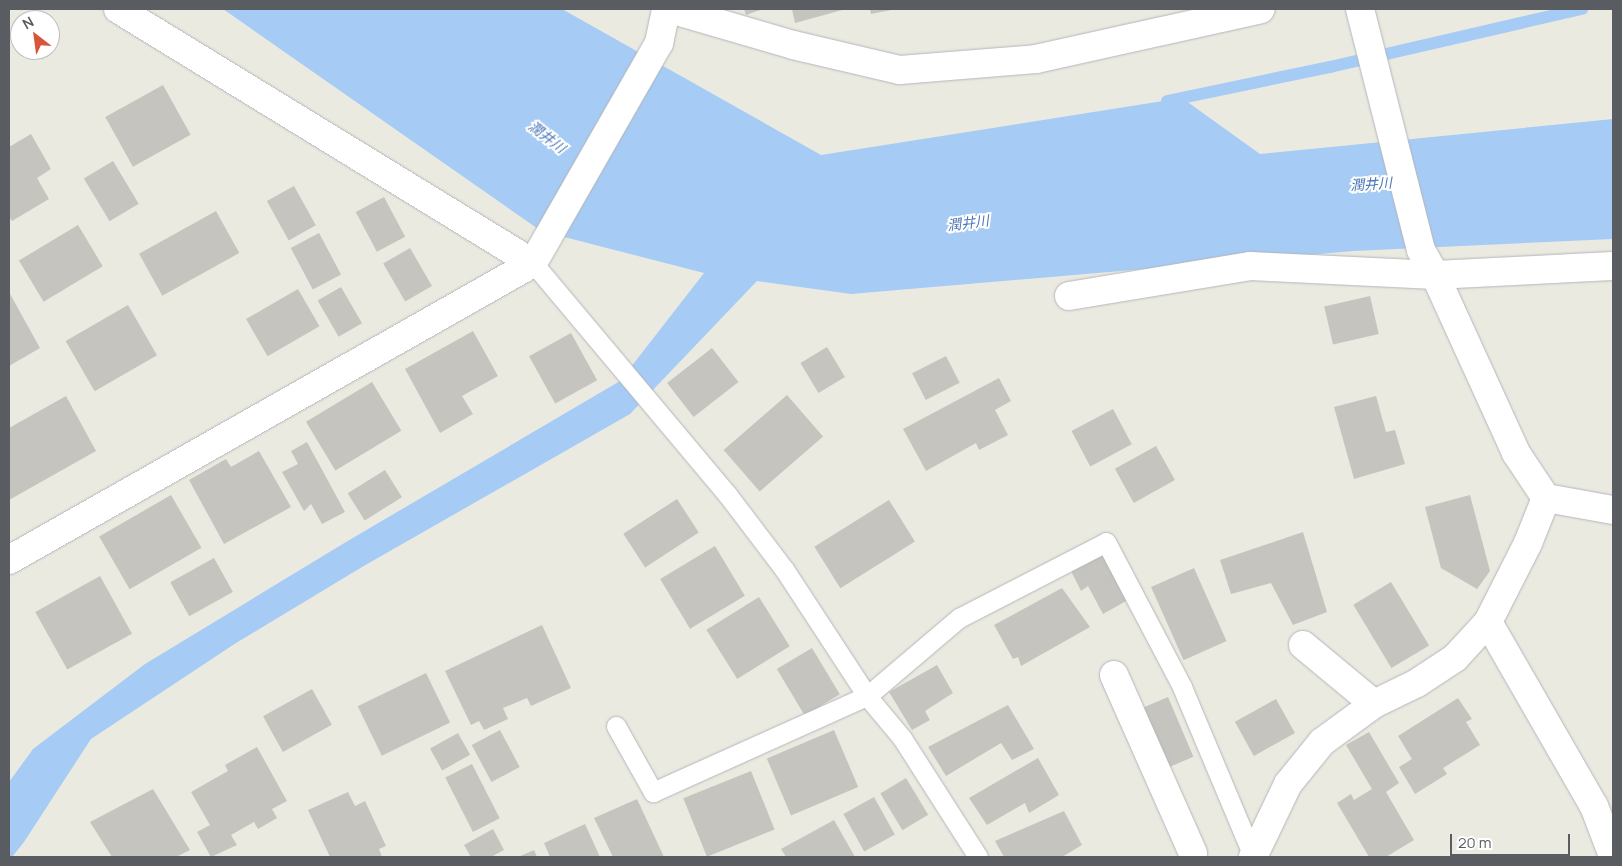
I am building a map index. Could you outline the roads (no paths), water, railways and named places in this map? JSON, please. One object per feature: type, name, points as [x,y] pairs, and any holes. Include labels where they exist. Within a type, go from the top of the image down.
[{"type":"street","points":[[118,9],[533,263]]},
{"type":"street","points":[[9,560],[533,263],[659,43],[666,9]]},
{"type":"street","points":[[670,9],[793,45],[900,70],[1036,59],[1261,9]]},
{"type":"street","points":[[1362,18],[1421,250],[1436,275],[1516,453],[1546,498],[1613,510]]},
{"type":"street","points":[[1069,296],[1250,266],[1436,275],[1613,266]]},
{"type":"street","points":[[1253,857],[1288,784],[1322,742],[1374,704],[1417,683],[1455,658],[1488,622],[1528,544],[1546,498]]},
{"type":"street","points":[[1488,622],[1594,806],[1613,856]]},
{"type":"street","points":[[1303,645],[1374,704]]},
{"type":"street","points":[[1114,675],[1191,856]]},
{"type":"lane","points":[[533,263],[727,494],[784,569],[867,696],[902,738],[978,857]]},
{"type":"lane","points":[[616,726],[653,792],[867,696],[959,618],[1106,542],[1182,687],[1253,857]]},
{"type":"water","name":"潤井川","points":[[223,9],[562,9],[821,155],[1182,98],[1260,154],[1613,119],[1613,239],[1354,251],[851,294],[757,281],[630,414],[362,567],[236,643],[91,739],[24,842],[12,857],[9,857],[9,782],[33,749],[145,664],[346,542],[620,381],[704,273],[541,231]]},
{"type":"waterway","points":[[1167,101],[1330,67],[1582,9]]}]
